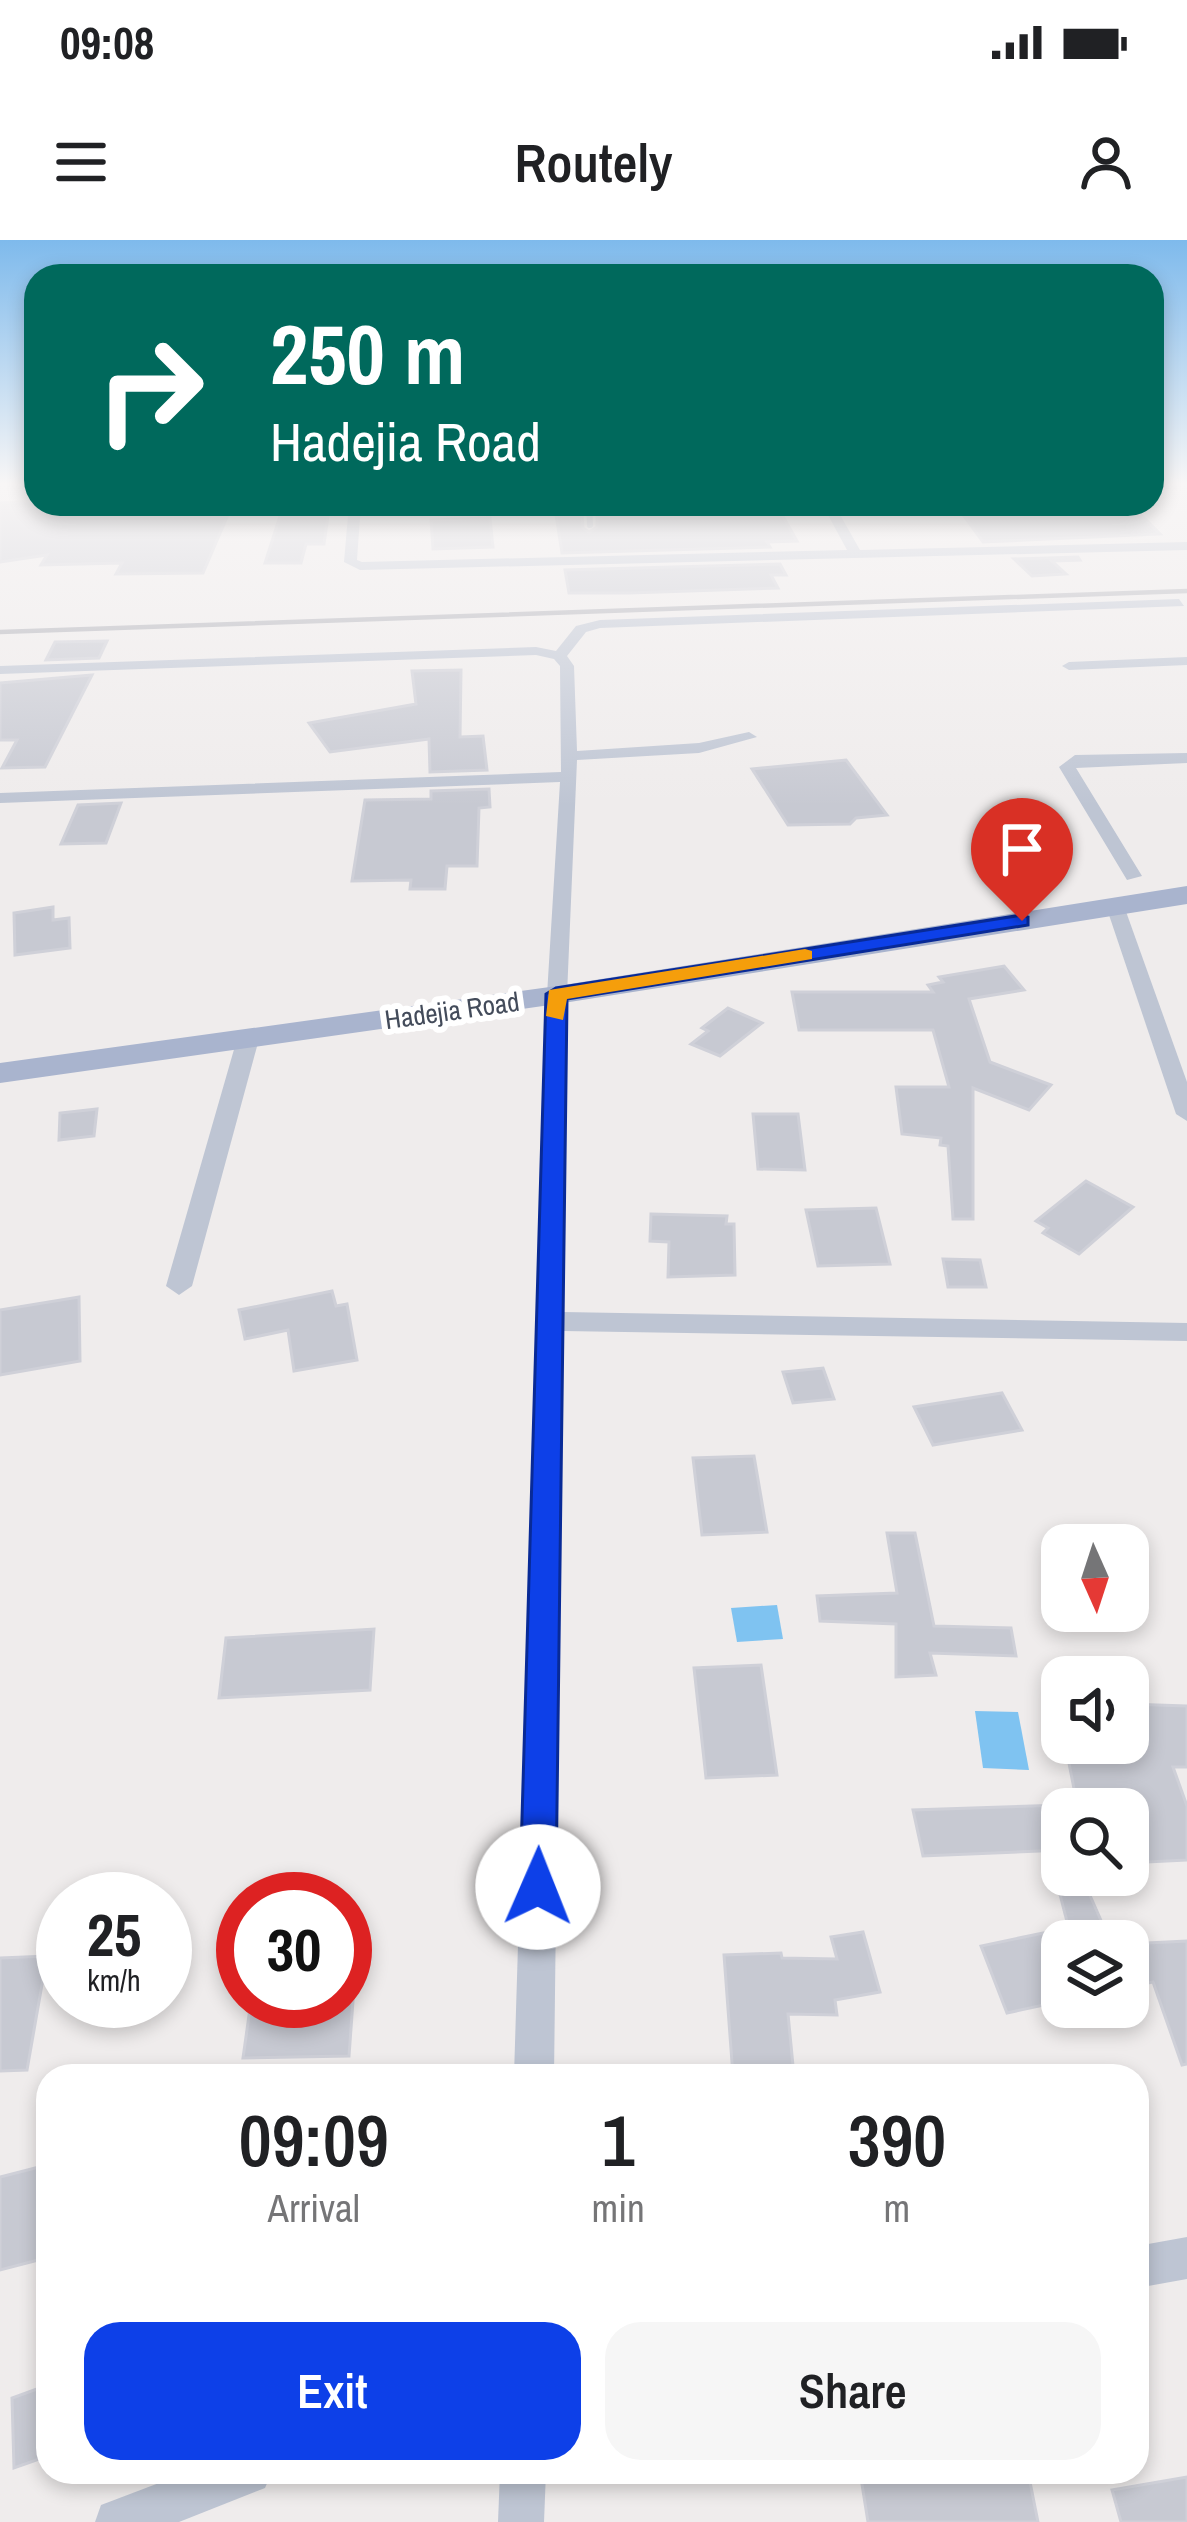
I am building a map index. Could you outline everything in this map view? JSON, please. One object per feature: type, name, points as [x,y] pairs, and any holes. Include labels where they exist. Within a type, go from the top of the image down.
[{"type":"main road","name":"Hadejia Road","points":[[0,1073],[248,1039],[1187,869]]},
{"type":"main road","name":"Hadejia Road","points":[[0,1046],[557,980],[1187,895]]},
{"type":"street","points":[[560,656],[581,629],[600,624],[1179,603]]},
{"type":"street","points":[[0,670],[536,652],[560,656],[567,666],[568,777],[557,980],[534,2064]]},
{"type":"street","points":[[1069,666],[1187,661]]},
{"type":"street","points":[[568,756],[699,748],[748,737]]},
{"type":"street","points":[[1132,876],[1067,767],[1075,760],[1098,757],[1187,758]]},
{"type":"street","points":[[0,798],[568,777]]},
{"type":"street","points":[[1114,906],[1179,1069],[1187,1114]]},
{"type":"street","points":[[179,1286],[248,1039]]},
{"type":"street","points":[[549,1321],[1187,1332]]},
{"type":"street","points":[[1149,2265],[1187,2258]]},
{"type":"street","points":[[118,2522],[218,2484]]},
{"type":"street","points":[[521,2522],[523,2484]]},
{"type":"water","points":[[777,1605],[783,1639],[737,1642],[731,1608]]},
{"type":"water","points":[[975,1711],[1018,1712],[1029,1770],[983,1768]]},
{"type":"building","points":[[107,641],[99,658],[46,660],[55,642]]},
{"type":"building","points":[[461,670],[460,737],[483,736],[487,770],[430,772],[429,739],[330,752],[309,723],[416,704],[412,671]]},
{"type":"building","points":[[92,675],[45,767],[2,768],[17,740],[0,740],[0,683]]},
{"type":"building","points":[[846,760],[887,815],[856,818],[850,824],[788,825],[752,769]]},
{"type":"building","points":[[489,789],[490,807],[479,808],[477,866],[447,866],[445,889],[410,889],[411,880],[352,881],[365,800],[431,799],[431,791]]},
{"type":"building","points":[[121,803],[106,843],[61,844],[78,805]]},
{"type":"building","points":[[53,907],[53,920],[69,918],[70,948],[15,955],[14,913]]},
{"type":"building","points":[[1004,966],[1024,990],[969,999],[990,1062],[1051,1085],[1029,1110],[973,1088],[973,1219],[953,1219],[948,1146],[940,1145],[941,1138],[902,1134],[896,1087],[949,1087],[933,1030],[799,1030],[792,992],[933,992],[928,985],[943,982],[939,977]]},
{"type":"building","points":[[728,1008],[762,1023],[720,1056],[691,1044],[708,1031],[702,1028]]},
{"type":"building","points":[[97,1109],[94,1136],[59,1140],[60,1113]]},
{"type":"building","points":[[753,1114],[798,1114],[805,1170],[758,1169]]},
{"type":"building","points":[[1086,1181],[1133,1207],[1079,1254],[1043,1233],[1048,1228],[1036,1221]]},
{"type":"building","points":[[876,1208],[890,1264],[818,1266],[806,1210]]},
{"type":"building","points":[[651,1214],[727,1216],[726,1224],[734,1224],[735,1275],[668,1277],[669,1242],[650,1241]]},
{"type":"building","points":[[943,1259],[980,1260],[986,1287],[948,1287]]},
{"type":"building","points":[[332,1291],[336,1306],[347,1304],[357,1360],[294,1371],[288,1330],[245,1339],[239,1310]]},
{"type":"building","points":[[79,1297],[80,1361],[0,1375],[0,1310]]},
{"type":"building","points":[[823,1368],[834,1399],[793,1403],[783,1372]]},
{"type":"building","points":[[1002,1393],[1022,1430],[933,1445],[914,1407]]},
{"type":"building","points":[[754,1456],[767,1532],[702,1535],[693,1458]]},
{"type":"building","points":[[887,1533],[915,1533],[934,1626],[1011,1628],[1016,1656],[930,1653],[936,1675],[896,1677],[896,1624],[820,1621],[817,1596],[897,1593]]},
{"type":"building","points":[[374,1629],[370,1690],[219,1698],[226,1638]]},
{"type":"building","points":[[761,1665],[777,1775],[706,1778],[694,1668]]},
{"type":"building","points":[[1149,1705],[1187,1706],[1187,1767],[1173,1767],[1187,1806],[1187,1860],[1149,1862],[1149,1788],[1074,1788],[1069,1764],[1149,1764]]},
{"type":"building","points":[[1041,1806],[1041,1851],[923,1856],[913,1810]]},
{"type":"building","points":[[1060,1896],[1090,1896],[1101,1920],[1067,1920]]},
{"type":"building","points":[[863,1932],[880,1992],[835,2000],[837,2015],[788,2014],[793,2064],[732,2064],[724,1955],[781,1953],[782,1958],[837,1959],[831,1937]]},
{"type":"building","points":[[1041,1933],[1041,2006],[1007,2013],[981,1946]]},
{"type":"building","points":[[1187,1941],[1187,2064],[1182,2065],[1153,1982],[1149,1983],[1149,1943]]},
{"type":"building","points":[[36,1956],[36,2019],[27,2070],[0,2071],[0,1958]]},
{"type":"building","points":[[247,2028],[351,2028],[349,2056],[243,2058]]},
{"type":"building","points":[[36,2168],[36,2261],[0,2270],[0,2177]]},
{"type":"building","points":[[36,2389],[36,2460],[14,2468],[12,2398]]},
{"type":"building","points":[[1187,2477],[1187,2522],[1121,2522],[1112,2490]]},
{"type":"building","points":[[862,2484],[1030,2484],[1038,2522],[868,2522]]},
{"type":"railway","points":[[0,632],[1144,592]]},
{"type":"slow traffic","points":[[556,1016],[556,994],[805,955]]},
{"type":"route","points":[[538,1887],[556,994],[1022,921]]}]
